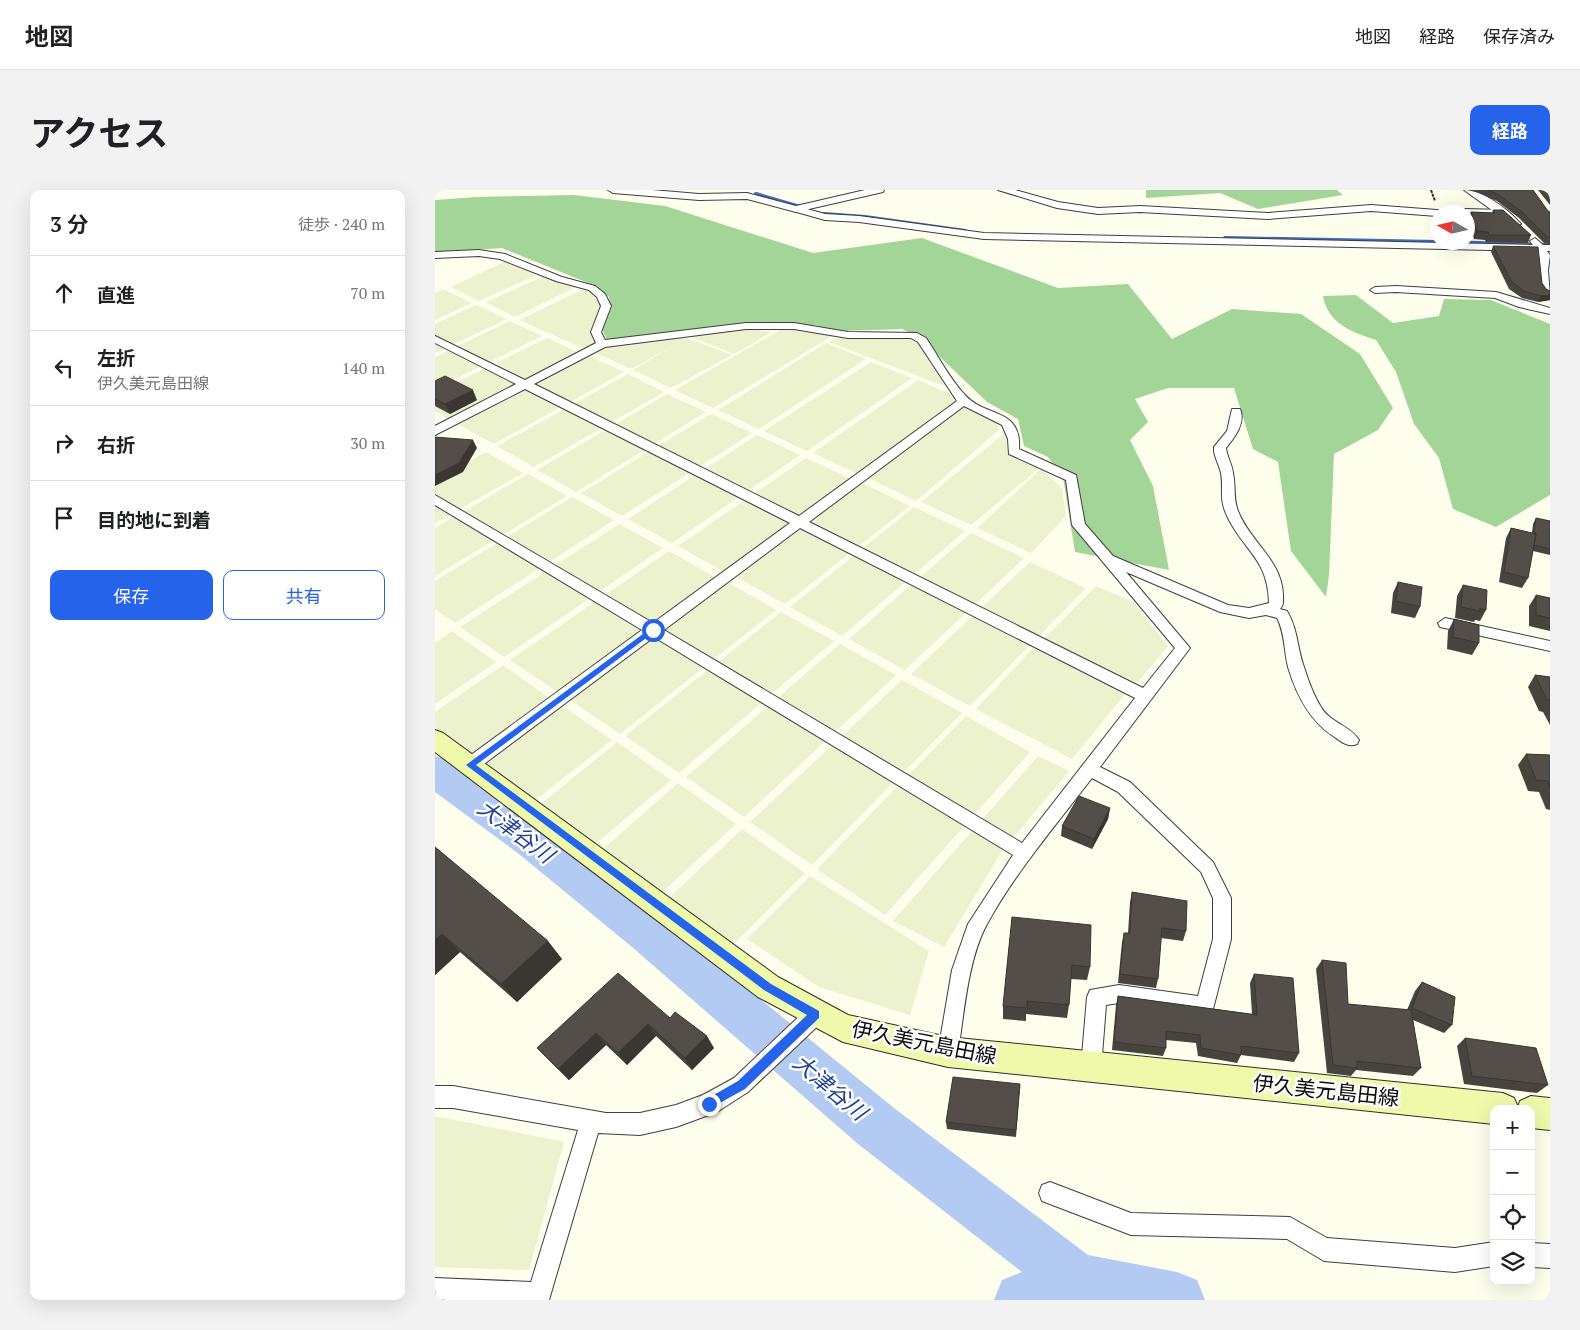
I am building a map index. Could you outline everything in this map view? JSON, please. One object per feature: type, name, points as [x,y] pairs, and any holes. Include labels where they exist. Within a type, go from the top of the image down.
[{"type":"main road","name":"伊久美元島田線","points":[[435,739],[768,987],[807,1023],[843,1028],[901,1043],[949,1052],[1490,1108]]},
{"type":"main road","points":[[1535,1112],[1550,1114]]},
{"type":"street","points":[[613,190],[699,197],[747,196],[796,208],[813,215],[859,219],[984,236],[1545,248]]},
{"type":"street","points":[[796,208],[879,190]]},
{"type":"street","points":[[1003,190],[1057,205],[1098,211],[1140,209],[1268,216],[1371,208],[1430,212]]},
{"type":"street","points":[[1468,190],[1504,213],[1545,248]]},
{"type":"street","points":[[1475,212],[1504,213]]},
{"type":"street","points":[[1545,248],[1541,271],[1549,289]]},
{"type":"street","points":[[435,255],[492,253],[559,279],[592,288],[601,296],[606,306],[596,332],[601,344]]},
{"type":"street","points":[[1375,290],[1496,295],[1533,308],[1550,311]]},
{"type":"street","points":[[435,431],[601,344],[746,326],[794,326],[849,335],[913,335],[922,340],[964,401],[1001,418],[1011,428],[1015,438],[1013,451],[1072,478],[1079,525],[1183,648],[1089,769],[1079,779],[1024,853],[977,924],[962,970],[949,1052]]},
{"type":"street","points":[[435,339],[1145,696]]},
{"type":"street","points":[[470,765],[964,401]]},
{"type":"street","points":[[1107,558],[1225,608],[1249,613],[1267,610],[1276,605],[1275,575],[1239,524],[1231,509],[1227,495],[1227,474],[1220,454],[1220,447],[1234,433],[1236,411]]},
{"type":"street","points":[[435,499],[1024,853]]},
{"type":"street","points":[[1267,610],[1282,616],[1288,626],[1296,667],[1315,712],[1328,725],[1351,740]]},
{"type":"street","points":[[1445,623],[1550,646]]},
{"type":"street","points":[[1089,769],[1124,787],[1207,867],[1221,898],[1222,939],[1205,1006],[1119,994],[1097,997],[1091,1068]]},
{"type":"street","points":[[435,1097],[453,1097],[606,1124],[641,1124],[676,1116],[709,1104],[741,1085],[807,1023]]},
{"type":"street","points":[[435,1290],[537,1297],[591,1121]]},
{"type":"street","points":[[1049,1193],[1131,1224],[1290,1228],[1324,1249],[1455,1260],[1490,1255]]},
{"type":"street","points":[[1535,1255],[1550,1256]]},
{"type":"green space","points":[[1146,190],[1337,190],[1343,195],[1258,209],[1220,193],[1146,198]]},
{"type":"green space","points":[[574,195],[665,206],[813,253],[922,238],[1058,288],[1128,284],[1172,339],[1232,309],[1301,314],[1360,354],[1393,408],[1378,430],[1334,454],[1329,575],[1326,597],[1291,551],[1278,462],[1253,449],[1234,388],[1168,388],[1135,399],[1148,422],[1130,440],[1153,486],[1169,570],[1075,552],[1063,477],[1048,457],[1024,446],[1018,419],[987,402],[918,336],[902,329],[839,331],[814,325],[731,324],[608,342],[602,329],[610,306],[609,297],[593,285],[502,248],[435,253],[435,200],[476,197]]},
{"type":"green space","points":[[510,259],[537,275],[479,301],[451,287]]},
{"type":"green space","points":[[544,276],[580,285],[515,317],[486,302]]},
{"type":"green space","points":[[443,289],[472,303],[435,320],[435,293]]},
{"type":"green space","points":[[584,289],[599,297],[604,308],[599,344],[587,350],[519,320]]},
{"type":"green space","points":[[1356,295],[1393,323],[1439,316],[1444,299],[1491,300],[1550,324],[1550,495],[1496,527],[1453,509],[1439,458],[1414,424],[1396,372],[1376,340],[1342,326],[1330,314],[1323,296]]},
{"type":"green space","points":[[476,305],[507,319],[435,353],[435,324]]},
{"type":"green space","points":[[510,321],[542,336],[435,389],[435,357]]},
{"type":"green space","points":[[728,329],[772,332],[734,354],[692,337]]},
{"type":"green space","points":[[782,329],[809,330],[834,335],[713,408],[675,390]]},
{"type":"green space","points":[[678,337],[686,339],[631,369],[596,353],[613,344]]},
{"type":"green space","points":[[901,337],[913,339],[920,345],[952,389],[829,342],[838,338]]},
{"type":"green space","points":[[547,338],[581,354],[528,380],[496,363]]},
{"type":"green space","points":[[687,338],[732,355],[671,388],[633,370]]},
{"type":"green space","points":[[826,343],[866,359],[759,429],[718,410]]},
{"type":"green space","points":[[589,356],[624,372],[494,444],[458,424]]},
{"type":"green space","points":[[871,362],[912,378],[807,451],[764,431]]},
{"type":"green space","points":[[486,368],[519,385],[450,420],[435,411],[435,393]]},
{"type":"green space","points":[[628,374],[664,392],[534,467],[497,446]]},
{"type":"green space","points":[[918,380],[959,398],[858,474],[813,453]]},
{"type":"green space","points":[[667,394],[706,412],[576,492],[537,470]]},
{"type":"green space","points":[[964,405],[996,422],[999,430],[916,501],[868,478]]},
{"type":"green space","points":[[711,414],[752,433],[622,516],[581,493]]},
{"type":"green space","points":[[1011,428],[1013,451],[1043,465],[971,525],[921,502]]},
{"type":"green space","points":[[757,435],[800,455],[672,543],[628,519]]},
{"type":"green space","points":[[486,452],[523,473],[435,523],[435,480]]},
{"type":"green space","points":[[806,458],[851,479],[724,572],[678,546]]},
{"type":"green space","points":[[1041,469],[1062,488],[1066,516],[1031,553],[977,528]]},
{"type":"green space","points":[[528,474],[567,496],[435,576],[435,528]]},
{"type":"green space","points":[[862,483],[910,506],[785,604],[736,577]]},
{"type":"green space","points":[[572,497],[614,520],[455,623],[435,609],[435,581]]},
{"type":"green space","points":[[914,507],[965,531],[842,636],[790,607]]},
{"type":"green space","points":[[619,524],[663,548],[504,657],[460,627]]},
{"type":"green space","points":[[971,533],[1024,558],[905,670],[849,639]]},
{"type":"green space","points":[[669,551],[715,577],[558,692],[510,660]]},
{"type":"green space","points":[[1030,562],[1086,588],[970,706],[911,674]]},
{"type":"green space","points":[[727,582],[776,610],[620,734],[569,699]]},
{"type":"green space","points":[[1096,586],[1133,602],[1168,646],[1137,683],[1044,639]]},
{"type":"green space","points":[[781,612],[834,641],[679,773],[625,736]]},
{"type":"green space","points":[[452,631],[496,662],[435,704],[435,643]]},
{"type":"green space","points":[[840,644],[896,675],[744,817],[686,777]]},
{"type":"green space","points":[[1033,648],[1126,693],[1072,759],[976,709]]},
{"type":"green space","points":[[503,665],[549,698],[470,756],[435,727],[435,712]]},
{"type":"green space","points":[[902,680],[962,713],[812,865],[750,822]]},
{"type":"green space","points":[[561,705],[612,740],[533,802],[485,762]]},
{"type":"green space","points":[[966,716],[1030,752],[885,915],[817,869]]},
{"type":"green space","points":[[617,742],[671,780],[593,846],[541,804]]},
{"type":"green space","points":[[1038,756],[1069,771],[1002,851],[944,947],[893,921]]},
{"type":"green space","points":[[678,783],[736,824],[659,895],[602,850]]},
{"type":"green space","points":[[742,829],[805,873],[728,950],[667,900]]},
{"type":"green space","points":[[810,876],[929,951],[910,1015],[819,987],[747,939]]},
{"type":"green space","points":[[435,1116],[564,1142],[529,1270],[435,1267]]},
{"type":"building","points":[[1488,190],[1533,190],[1550,212],[1550,237],[1547,237],[1522,212],[1499,195]]},
{"type":"building","points":[[1493,210],[1503,210],[1531,235],[1489,235],[1488,232],[1477,231],[1475,212],[1495,213]]},
{"type":"building","points":[[1493,246],[1538,247],[1542,283],[1550,291],[1550,295],[1541,296],[1524,291],[1512,282]]},
{"type":"building","points":[[445,376],[473,390],[445,404],[435,399],[435,381]]},
{"type":"building","points":[[435,437],[473,440],[459,463],[435,475]]},
{"type":"building","points":[[1536,518],[1550,521],[1550,549],[1534,545]]},
{"type":"building","points":[[1511,528],[1536,534],[1528,578],[1504,572]]},
{"type":"building","points":[[1398,582],[1422,587],[1420,607],[1396,601]]},
{"type":"building","points":[[1463,585],[1487,590],[1486,610],[1480,608],[1480,611],[1461,607]]},
{"type":"building","points":[[1536,595],[1550,598],[1550,618],[1536,615]]},
{"type":"building","points":[[1454,619],[1479,625],[1479,643],[1453,637]]},
{"type":"building","points":[[1535,675],[1550,677],[1550,700],[1547,700]]},
{"type":"building","points":[[1526,754],[1550,755],[1550,787],[1548,781],[1536,780]]},
{"type":"building","points":[[1079,796],[1110,808],[1094,839],[1062,826]]},
{"type":"building","points":[[435,847],[548,941],[501,984],[442,934],[435,940]]},
{"type":"building","points":[[1132,892],[1187,901],[1186,931],[1162,928],[1158,979],[1120,974],[1124,933],[1130,933]]},
{"type":"building","points":[[1012,917],[1091,925],[1090,967],[1072,965],[1069,1005],[1027,1001],[1027,1008],[1003,1006]]},
{"type":"building","points":[[1322,960],[1346,963],[1348,1004],[1411,1010],[1421,1068],[1357,1061],[1357,1068],[1333,1065]]},
{"type":"building","points":[[618,973],[670,1018],[675,1012],[707,1036],[685,1058],[648,1024],[618,1053],[596,1033],[558,1069],[537,1048]]},
{"type":"building","points":[[1254,974],[1293,978],[1299,1053],[1241,1046],[1241,1055],[1201,1048],[1200,1035],[1166,1031],[1166,1048],[1114,1042],[1118,996],[1257,1015]]},
{"type":"building","points":[[1422,982],[1455,997],[1452,1025],[1412,1008]]},
{"type":"building","points":[[1465,1038],[1536,1048],[1548,1085],[1472,1076]]},
{"type":"building","points":[[953,1077],[1020,1084],[1016,1130],[946,1122]]},
{"type":"waterway","points":[[756,194],[807,209]]},
{"type":"waterway","points":[[824,214],[865,217],[965,231]]},
{"type":"waterway","points":[[1225,238],[1430,242]]},
{"type":"waterway","points":[[1475,243],[1550,245]]},
{"type":"waterway","name":"大津谷川","points":[[435,771],[533,842],[647,933],[876,1126],[1076,1280]]},
{"type":"waterway","points":[[1022,1300],[1076,1280]]},
{"type":"waterway","name":"大津谷川","points":[[1076,1280],[1177,1300]]},
{"type":"route","points":[[653,630],[470,765],[768,987],[815,1015],[741,1085],[709,1104]]}]
